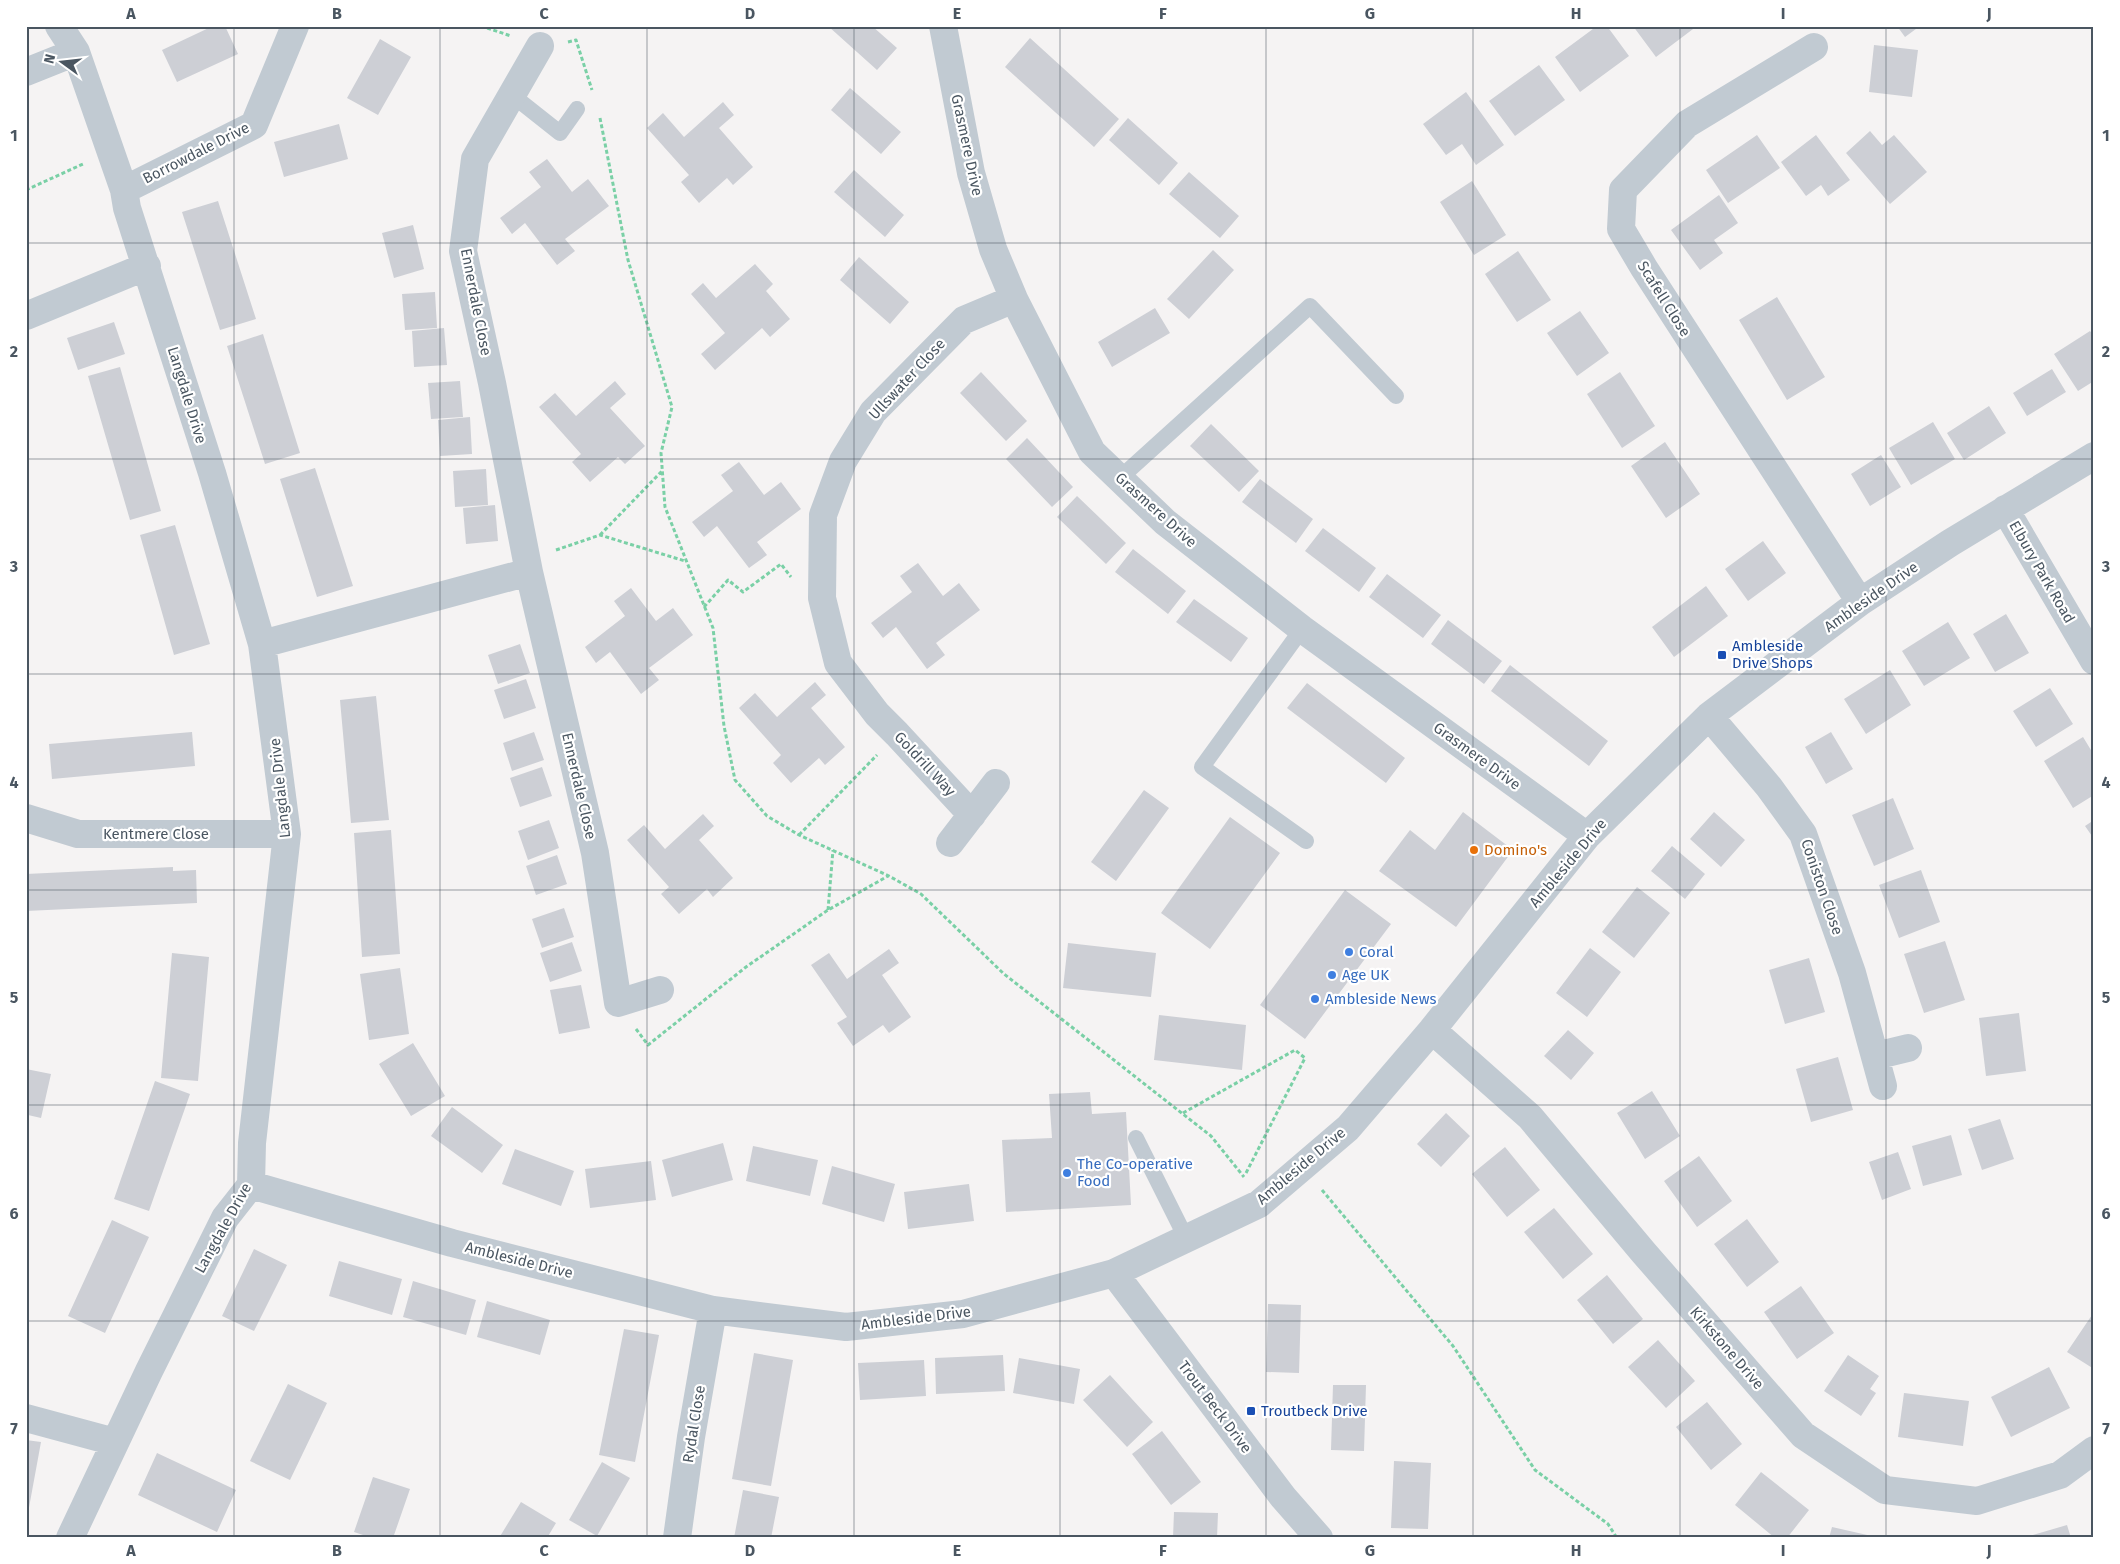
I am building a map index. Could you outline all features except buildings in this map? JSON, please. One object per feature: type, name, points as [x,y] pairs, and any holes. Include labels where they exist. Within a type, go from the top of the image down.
[{"type":"street","name":"Langdale Drive","points":[[60,26],[76,52],[124,190],[128,208],[212,473],[262,644],[288,834],[252,1143],[251,1185],[225,1218],[115,1442],[75,1536]]},
{"type":"street","name":"Borrowdale Drive","points":[[124,190],[254,125],[295,26]]},
{"type":"street","name":"Grasmere Drive","points":[[943,26],[971,173],[993,249],[1014,299],[1092,452],[1165,522],[1302,629],[1587,836]]},
{"type":"street","name":"Ennerdale Close","points":[[540,46],[475,159],[463,251],[492,383],[528,566],[595,853],[618,1003]]},
{"type":"street","name":"Scafell Close","points":[[1814,47],[1687,124],[1623,190],[1621,229],[1654,284],[1860,602]]},
{"type":"street","points":[[26,72],[76,52]]},
{"type":"street","points":[[26,316],[147,266]]},
{"type":"street","name":"Ullswater Close","points":[[877,714],[838,663],[822,598],[823,515],[843,461],[873,412],[964,320],[1014,299]]},
{"type":"street","name":"Ambleside Drive","points":[[251,1185],[452,1243],[713,1310],[846,1327],[963,1314],[1114,1273],[1258,1204],[1348,1128],[1432,1030],[1587,836],[1709,716],[1860,602],[2005,509],[2094,456]]},
{"type":"street","name":"Elbury Park Road","points":[[2005,509],[2094,660]]},
{"type":"street","points":[[262,644],[528,566]]},
{"type":"street","name":"Goldrill Way","points":[[877,714],[972,815]]},
{"type":"street","name":"Coniston Close","points":[[1709,716],[1769,787],[1803,834],[1852,973],[1883,1086]]},
{"type":"street","points":[[950,843],[996,783]]},
{"type":"street","name":"Kentmere Close","points":[[26,818],[78,834],[288,834]]},
{"type":"street","points":[[618,1003],[660,990]]},
{"type":"street","name":"Kirkstone Drive","points":[[1432,1030],[1530,1117],[1644,1253],[1803,1434],[1885,1490],[1977,1501],[2060,1475],[2094,1450]]},
{"type":"street","points":[[1875,1056],[1908,1048]]},
{"type":"street","name":"Trout Beck Drive","points":[[1114,1273],[1283,1497],[1319,1538]]},
{"type":"street","name":"Rydal Close","points":[[677,1538],[691,1437],[713,1310]]},
{"type":"street","points":[[26,1418],[115,1442]]},
{"type":"lane","points":[[512,95],[560,134],[577,109]]},
{"type":"lane","points":[[1120,478],[1310,306],[1396,396]]},
{"type":"lane","points":[[1302,629],[1202,768],[1306,841]]},
{"type":"lane","points":[[1136,1138],[1186,1238]]},
{"type":"path","points":[[26,190],[111,152]]},
{"type":"path","points":[[528,566],[600,534],[662,471]]},
{"type":"path","points":[[600,534],[686,562]]},
{"type":"path","points":[[704,607],[728,580],[743,592],[781,564],[808,598],[822,598]]},
{"type":"path","points":[[799,835],[897,734]]},
{"type":"path","points":[[828,910],[833,850]]},
{"type":"path","points":[[618,1003],[648,1045],[746,967],[828,910],[889,876]]},
{"type":"path","points":[[1183,1113],[1294,1050],[1305,1058],[1244,1178]]},
{"type":"path","points":[[1302,1167],[1453,1346],[1535,1470],[1608,1524],[1617,1538]]},
{"type":"place","name":"Ambleside Drive Shops","points":[[1722,655]]},
{"type":"place","name":"Domino's","points":[[1474,850]]},
{"type":"place","name":"Coral","points":[[1349,952]]},
{"type":"place","name":"Age UK","points":[[1332,975]]},
{"type":"place","name":"Ambleside News","points":[[1315,999]]},
{"type":"place","name":"The Co-operative Food","points":[[1067,1173]]},
{"type":"place","name":"Troutbeck Drive","points":[[1251,1411]]}]
